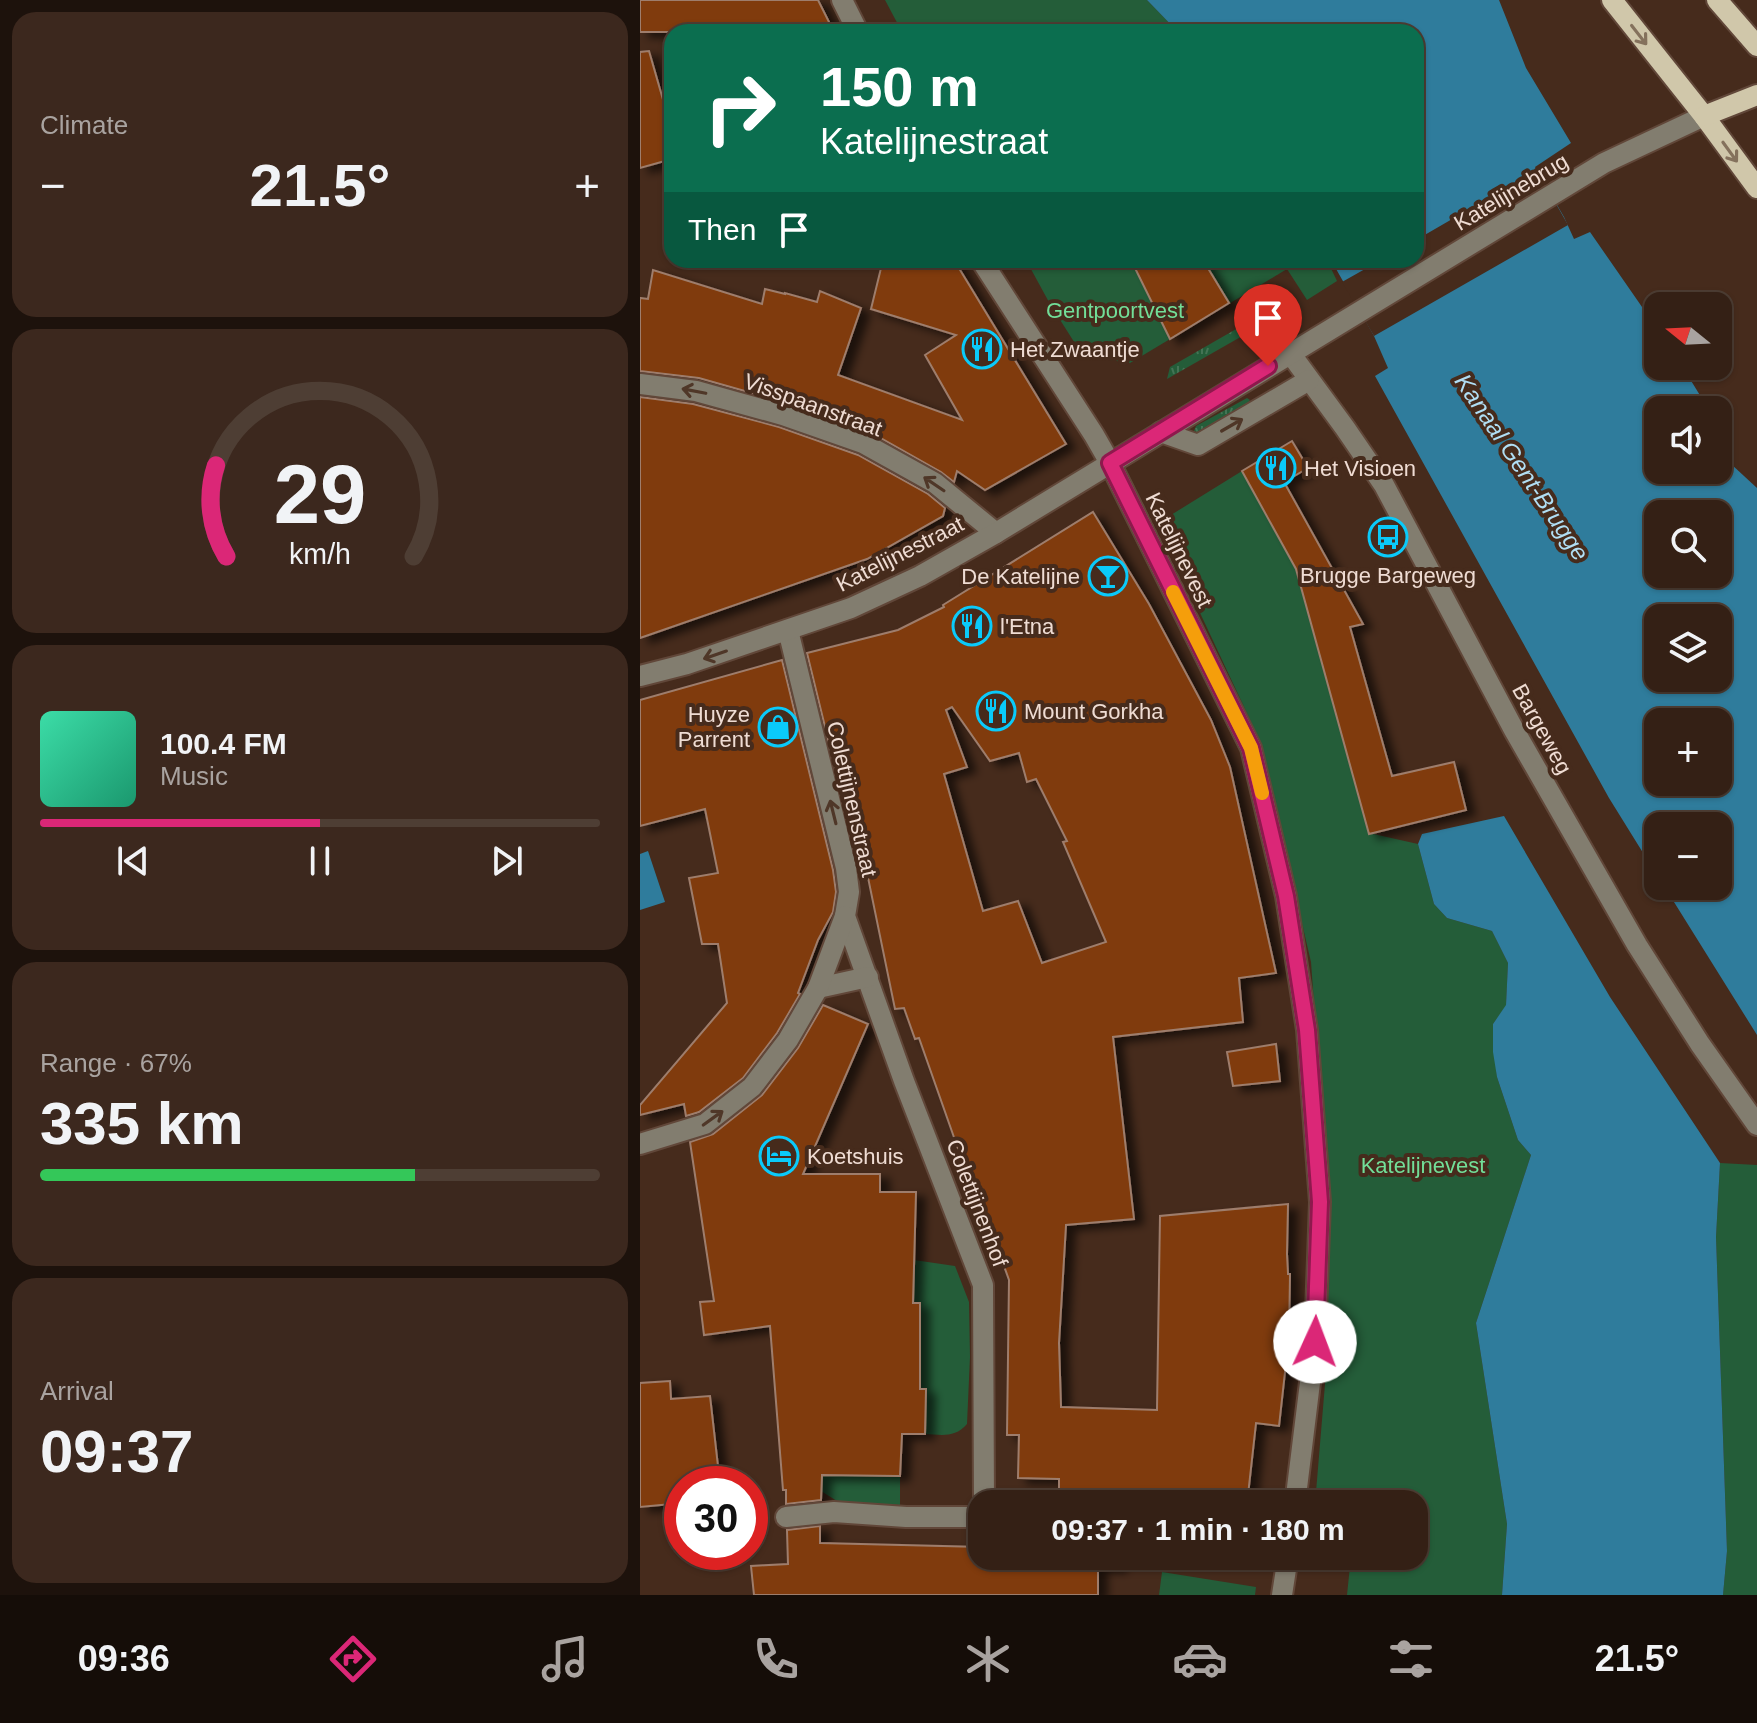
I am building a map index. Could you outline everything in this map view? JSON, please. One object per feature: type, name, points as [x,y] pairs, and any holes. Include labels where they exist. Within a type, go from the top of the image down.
[{"type":"main road","points":[[1612,0],[1757,188]]},
{"type":"main road","points":[[1717,0],[1757,46]]},
{"type":"main road","points":[[1704,116],[1757,95]]},
{"type":"street","points":[[842,0],[854,24]]},
{"type":"street","name":"Katelijnebrug","points":[[1359,311],[1604,163],[1704,116]]},
{"type":"street","points":[[986,268],[1110,463]]},
{"type":"street","name":"Katelijnestraat","points":[[640,676],[687,664],[851,608],[920,576],[996,533],[1359,311]]},
{"type":"street","name":"Bargeweg","points":[[1290,353],[1384,485],[1514,730],[1637,945],[1700,1044],[1757,1125]]},
{"type":"street","points":[[1161,432],[1198,445],[1309,380]]},
{"type":"street","name":"Visspaanstraat","points":[[640,384],[696,391],[783,415],[863,443],[935,483],[996,533]]},
{"type":"street","name":"Katelijnevest","points":[[1110,463],[1251,748],[1286,896],[1307,1030],[1320,1202],[1315,1342],[1297,1490]]},
{"type":"street","name":"Colettijnenstraat","points":[[788,630],[846,868],[849,892],[845,916],[868,977]]},
{"type":"street","points":[[640,1144],[705,1124],[752,1087],[788,1040],[818,988],[845,916]]},
{"type":"street","points":[[818,988],[868,977]]},
{"type":"street","name":"Colettijnenhof","points":[[868,977],[904,1081],[983,1285],[984,1490]]},
{"type":"street","points":[[786,1517],[834,1512],[968,1517]]},
{"type":"street","points":[[1282,1595],[1286,1570]]},
{"type":"green space","points":[[885,0],[1147,0],[1170,24],[898,24]]},
{"type":"green space","name":"Gentpoortvest","points":[[1030,268],[1331,268],[1337,281],[1307,300],[1287,269],[1130,363],[1083,356]]},
{"type":"green space","points":[[1273,308],[1286,311],[1167,379],[1170,367]]},
{"type":"green space","points":[[1247,398],[1250,400],[1247,404],[1194,431],[1196,426]]},
{"type":"green space","name":"Katelijnevest","points":[[1242,471],[1296,569],[1369,833],[1418,844],[1434,904],[1447,918],[1492,931],[1508,963],[1506,1006],[1493,1024],[1497,1077],[1518,1140],[1531,1155],[1476,1323],[1507,1524],[1502,1595],[1347,1595],[1350,1570],[1428,1570],[1428,1490],[1316,1490],[1328,1348],[1325,1155],[1311,962],[1259,739],[1158,523]]},
{"type":"green space","points":[[1720,1163],[1757,1165],[1757,1595],[1723,1595],[1727,1551],[1716,1237]]},
{"type":"green space","points":[[914,1260],[955,1266],[969,1302],[967,1424],[953,1434],[925,1434],[926,1390],[920,1389],[920,1304],[913,1303]]},
{"type":"green space","points":[[823,1430],[850,1431],[848,1476],[900,1476],[900,1505],[837,1501],[821,1491]]},
{"type":"green space","points":[[1162,1572],[1256,1587],[1255,1595],[1159,1595]]},
{"type":"water","name":"Kanaal Gent-Brugge","points":[[1147,0],[1499,0],[1526,68],[1571,143],[1535,167],[1574,239],[1590,232],[1644,310],[1644,380],[1691,380],[1700,396],[1644,396],[1644,484],[1732,484],[1732,439],[1757,464],[1757,1035],[1673,900],[1732,900],[1732,812],[1644,812],[1644,854],[1609,798],[1375,376],[1388,368],[1374,336],[1336,268],[1424,268],[1424,24],[1170,24]]},
{"type":"water","points":[[1504,816],[1610,997],[1720,1163],[1716,1237],[1727,1551],[1723,1595],[1502,1595],[1507,1524],[1476,1323],[1531,1155],[1518,1140],[1497,1077],[1493,1052],[1493,1024],[1506,1005],[1508,963],[1492,931],[1447,918],[1434,904],[1418,844],[1422,834]]},
{"type":"water","points":[[648,851],[665,902],[640,910],[640,854]]},
{"type":"pier","points":[[1537,170],[1568,225],[1374,336],[1342,282],[1367,268],[1424,268],[1424,235]]},
{"type":"pier","points":[[1732,435],[1757,459],[1757,488],[1732,465]]},
{"type":"building","points":[[640,0],[818,0],[830,24],[664,24],[664,32],[640,32]]},
{"type":"building","points":[[649,51],[664,103],[664,161],[640,168],[640,52]]},
{"type":"building","points":[[881,268],[959,268],[1066,444],[985,490],[957,471],[954,482],[868,431],[787,403],[699,378],[640,371],[640,298],[648,299],[653,270],[762,304],[765,289],[817,302],[820,291],[861,308],[838,375],[962,420],[925,355],[956,335],[871,309]]},
{"type":"building","points":[[1135,268],[1208,268],[1229,303],[1170,339]]},
{"type":"building","points":[[640,397],[693,404],[779,427],[858,455],[928,494],[945,508],[943,516],[867,559],[640,638]]},
{"type":"building","points":[[1292,441],[1308,468],[1284,482],[1363,624],[1350,627],[1392,776],[1454,762],[1466,810],[1369,834],[1296,569],[1242,471]]},
{"type":"building","points":[[1093,512],[1149,604],[1211,720],[1230,767],[1276,973],[1239,978],[1243,1022],[1113,1037],[1134,1219],[1066,1225],[1059,1343],[1061,1407],[1157,1410],[1160,1216],[1288,1204],[1289,1336],[1279,1426],[1256,1423],[1249,1490],[1059,1490],[1059,1479],[1018,1478],[1019,1435],[1007,1435],[1009,1280],[995,1241],[988,1244],[919,1038],[915,1039],[904,1008],[895,1009],[863,853],[858,862],[807,653],[898,630],[944,607]],"holes":[[[952,707],[990,761],[1019,753],[1027,782],[1036,779],[1067,841],[1063,842],[1106,942],[1042,963],[1018,901],[983,911],[944,774],[967,767],[946,710]]]},
{"type":"building","points":[[782,660],[833,870],[836,892],[833,912],[818,940],[800,994],[777,1033],[743,1078],[699,1112],[686,1116],[684,1104],[640,1115],[640,1105],[727,1003],[718,944],[702,944],[689,878],[718,873],[705,809],[640,826],[640,700]]},
{"type":"building","points":[[823,1005],[868,1024],[803,1174],[880,1174],[880,1192],[916,1192],[913,1303],[920,1303],[920,1389],[926,1389],[925,1434],[902,1434],[900,1476],[822,1475],[821,1500],[786,1504],[770,1326],[704,1335],[700,1302],[714,1301],[690,1142],[713,1134],[762,1095],[798,1048]]},
{"type":"building","points":[[1276,1044],[1280,1081],[1233,1086],[1227,1052]]},
{"type":"building","points":[[670,1381],[671,1399],[710,1396],[718,1466],[664,1466],[664,1505],[640,1507],[640,1383]]},
{"type":"building","points":[[820,1526],[820,1543],[968,1547],[968,1570],[1098,1570],[1098,1595],[754,1595],[751,1570],[768,1570],[768,1565],[788,1564],[787,1530]]},
{"type":"slow traffic","points":[[1173,592],[1251,748],[1262,793]]},
{"type":"place","name":"Het Zwaantje","points":[[982,349]]},
{"type":"place","name":"Het Visioen","points":[[1276,468]]},
{"type":"place","name":"Brugge Bargeweg","points":[[1388,537]]},
{"type":"place","name":"De Katelijne","points":[[1108,576]]},
{"type":"place","name":"l'Etna","points":[[972,626]]},
{"type":"place","name":"Mount Gorkha","points":[[996,711]]},
{"type":"place","name":"Huyze Parrent","points":[[778,727]]},
{"type":"place","name":"Koetshuis","points":[[779,1156]]},
{"type":"route","points":[[1268,366],[1110,463],[1251,748],[1286,896],[1307,1030],[1320,1202],[1315,1342]]}]
